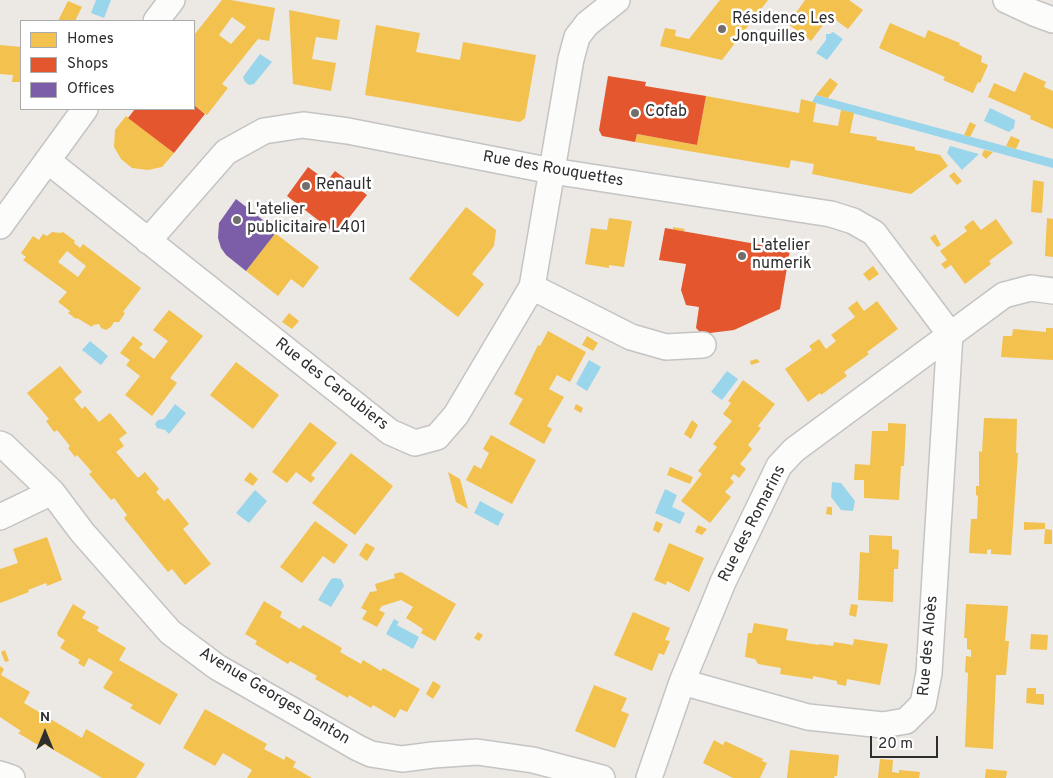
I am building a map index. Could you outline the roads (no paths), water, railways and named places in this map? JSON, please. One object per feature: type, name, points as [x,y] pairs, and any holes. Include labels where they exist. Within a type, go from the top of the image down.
[{"type":"street","points":[[157,20],[172,0]]},
{"type":"street","name":"Rue des Caroubiers","points":[[48,161],[390,432],[415,442],[437,437],[456,415],[532,287],[571,59],[578,37],[587,24],[617,0]]},
{"type":"street","points":[[1006,0],[1053,20]]},
{"type":"street","points":[[2,222],[84,110]]},
{"type":"street","name":"Rue des Rouquettes","points":[[148,241],[226,152],[264,131],[302,125],[348,131],[552,172],[831,214],[853,220],[874,233],[950,334]]},
{"type":"street","points":[[532,287],[631,337],[666,347],[703,345]]},
{"type":"street","name":"Rue des Romarins","points":[[648,778],[682,682],[723,582],[779,466],[794,450],[1004,295],[1031,288],[1053,291]]},
{"type":"street","name":"Rue des Aloès","points":[[682,682],[808,717],[883,724],[906,721],[924,704],[929,673],[950,334]]},
{"type":"street","name":"Avenue Georges Danton","points":[[0,444],[52,492],[82,532],[170,632],[217,667],[358,748],[371,754],[402,759],[477,752],[544,763],[602,778]]},
{"type":"street","points":[[0,517],[52,492]]},
{"type":"street","points":[[422,778],[433,755]]},
{"type":"street","points":[[0,774],[12,778]]},
{"type":"water","points":[[96,0],[111,0],[104,18],[91,13]]},
{"type":"water","points":[[833,32],[843,39],[827,60],[816,53],[826,40],[826,34]]},
{"type":"water","points":[[260,54],[272,62],[254,84],[249,85],[243,77]]},
{"type":"water","points":[[816,95],[1053,159],[1053,168],[812,102]]},
{"type":"water","points":[[990,108],[1015,120],[1014,128],[1009,132],[984,121]]},
{"type":"water","points":[[950,146],[979,154],[962,170],[947,153]]},
{"type":"water","points":[[90,341],[108,356],[101,365],[82,350]]},
{"type":"water","points":[[589,360],[601,367],[587,391],[576,384]]},
{"type":"water","points":[[727,371],[738,379],[722,400],[711,392]]},
{"type":"water","points":[[175,404],[186,413],[169,434],[165,430],[157,428],[155,424],[158,420],[164,419]]},
{"type":"water","points":[[832,482],[841,483],[855,501],[853,511],[841,510],[831,497]]},
{"type":"water","points":[[665,489],[677,495],[672,507],[685,513],[680,524],[655,513]]},
{"type":"water","points":[[255,490],[267,501],[249,523],[236,513]]},
{"type":"water","points":[[480,501],[504,514],[498,526],[474,513]]},
{"type":"water","points":[[331,579],[341,579],[344,586],[331,607],[318,600]]},
{"type":"water","points":[[394,619],[399,622],[397,625],[419,637],[413,649],[386,634]]},
{"type":"place","name":"Résidence Les Jonquilles","points":[[722,29]]},
{"type":"place","name":"Cofab","points":[[635,113]]},
{"type":"place","name":"Renault","points":[[306,186]]},
{"type":"place","name":"L'atelier publicitaire L401","points":[[237,220]]},
{"type":"place","name":"L'atelier numerik","points":[[742,256]]}]
